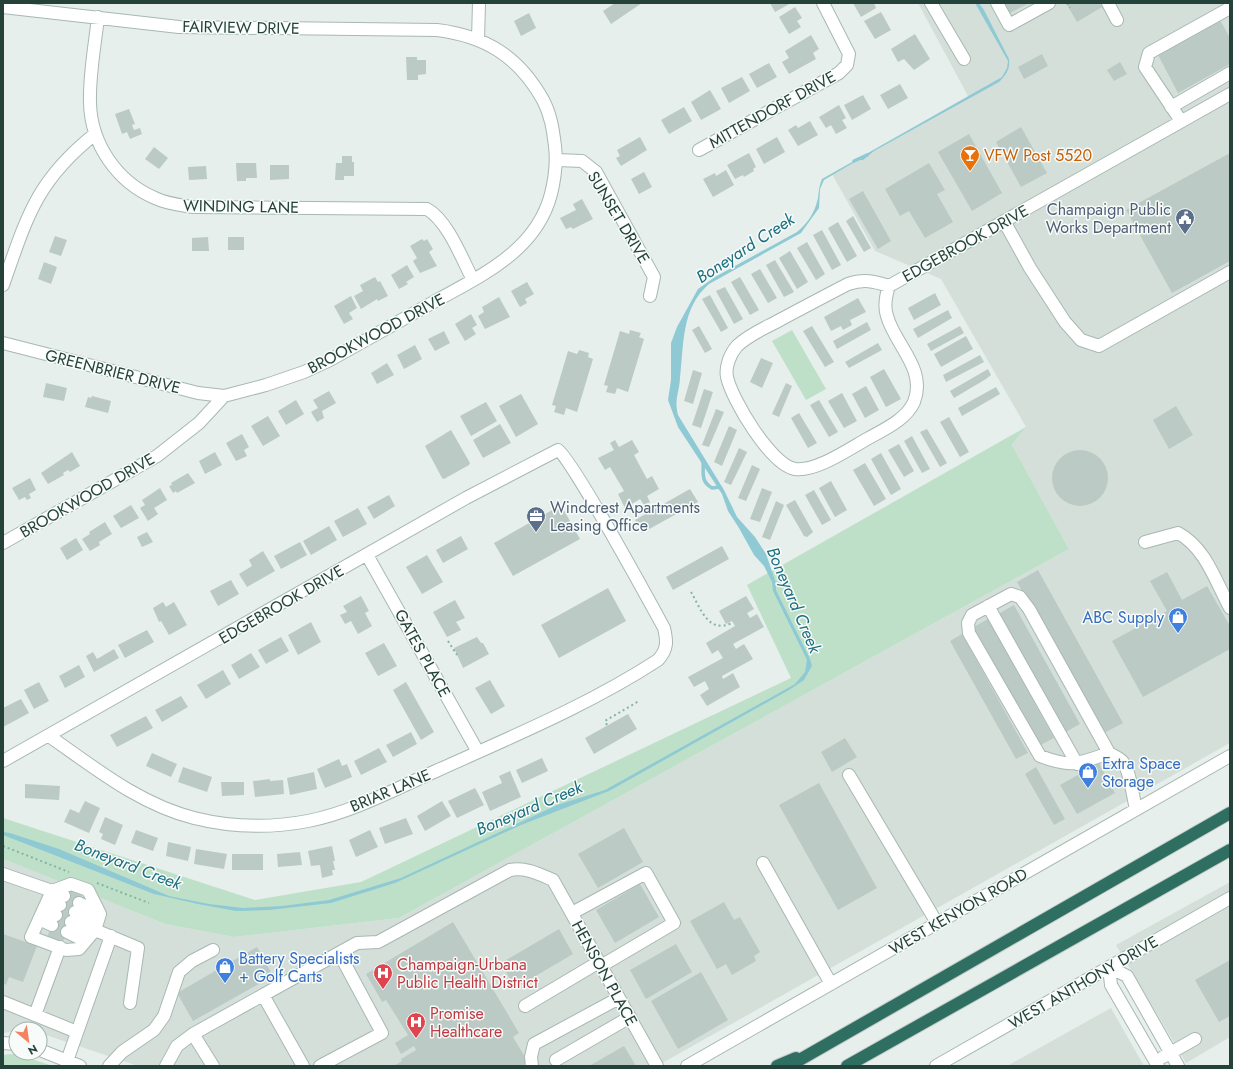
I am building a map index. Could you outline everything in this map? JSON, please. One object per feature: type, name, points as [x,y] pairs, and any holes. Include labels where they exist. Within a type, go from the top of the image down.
[{"type":"highway","points":[[789,1066],[1230,813]]},
{"type":"highway","points":[[847,1066],[1230,850]]},
{"type":"highway","points":[[777,1066],[821,1047]]},
{"type":"street","points":[[479,3],[478,39],[511,59],[535,86],[552,120],[557,160]]},
{"type":"street","name":"MITTENDORF DRIVE","points":[[699,150],[839,72],[847,65],[849,54],[823,3]]},
{"type":"street","points":[[931,3],[964,59]]},
{"type":"street","points":[[996,3],[1009,25],[1049,3]]},
{"type":"street","points":[[1108,3],[1117,20]]},
{"type":"street","name":"FAIRVIEW DRIVE","points":[[3,7],[179,27],[437,30],[454,32],[478,39]]},
{"type":"street","points":[[1180,121],[1145,67],[1149,53],[1230,8]]},
{"type":"street","name":"WINDING LANE","points":[[98,18],[90,102],[95,134],[110,163],[124,178],[149,196],[173,204],[194,207],[427,209],[434,213],[442,222],[473,280]]},
{"type":"street","points":[[1171,107],[1230,74]]},
{"type":"street","name":"EDGEBROOK DRIVE","points":[[889,286],[885,307],[886,315],[915,371],[918,381],[914,403],[910,409],[893,424],[838,455],[810,468],[796,469],[787,467],[778,461],[768,450],[752,427],[732,391],[727,376],[731,355],[744,340],[848,284],[867,280],[889,286],[1230,94]]},
{"type":"street","points":[[3,285],[24,227],[40,192],[61,164],[95,134]]},
{"type":"street","name":"BROOKWOOD DRIVE","points":[[3,543],[157,456],[199,423],[224,396],[266,385],[304,372],[330,360],[473,280],[508,258],[531,235],[542,219],[554,181],[557,160]]},
{"type":"street","name":"SUNSET DRIVE","points":[[557,160],[582,162],[596,172],[654,278],[650,296]]},
{"type":"street","points":[[1004,221],[1030,268],[1065,322],[1081,340],[1098,346],[1230,272]]},
{"type":"street","name":"GREENBRIER DRIVE","points":[[3,343],[198,393],[224,396]]},
{"type":"street","name":"EDGEBROOK DRIVE","points":[[3,761],[532,462],[555,451],[559,451]]},
{"type":"street","name":"BRIAR LANE","points":[[49,736],[105,776],[150,802],[175,812],[194,818],[240,825],[282,824],[308,821],[331,815],[358,805],[478,752],[581,704],[658,660],[665,651],[667,640],[664,628],[586,490],[566,458],[559,451]]},
{"type":"street","points":[[1145,542],[1178,533],[1188,538],[1198,549],[1230,608]]},
{"type":"street","name":"GATES PLACE","points":[[367,555],[478,752]]},
{"type":"street","points":[[1109,753],[1076,764],[1059,763],[1040,756],[969,633],[968,623],[972,615],[1011,594],[1020,597],[1029,609],[1109,753],[1122,761],[1128,771],[1136,809]]},
{"type":"street","points":[[988,606],[1076,764]]},
{"type":"street","name":"WEST KENYON ROAD","points":[[687,1066],[1230,756]]},
{"type":"street","points":[[850,775],[937,923]]},
{"type":"street","points":[[763,863],[831,984]]},
{"type":"street","name":"HENSON PLACE","points":[[339,953],[357,943],[378,942],[510,870],[519,868],[533,871],[553,880],[657,1066]]},
{"type":"street","points":[[525,1006],[674,923],[646,873],[572,913]]},
{"type":"street","points":[[3,874],[46,905],[58,910],[46,905]]},
{"type":"street","points":[[71,884],[88,890],[94,928],[79,949],[66,950],[31,937],[46,905],[71,884]]},
{"type":"street","name":"WEST ANTHONY DRIVE","points":[[936,1066],[1230,898]]},
{"type":"street","points":[[94,928],[73,917],[138,948],[130,1003]]},
{"type":"street","points":[[67,1061],[111,936]]},
{"type":"street","points":[[35,1015],[60,948]]},
{"type":"street","points":[[109,1066],[122,1052],[154,1030],[164,1016],[178,972],[213,950]]},
{"type":"street","points":[[166,1066],[177,1046],[193,1034],[339,953],[382,1033],[320,1066]]},
{"type":"street","points":[[1109,967],[1127,976],[1178,1066]]},
{"type":"street","points":[[1109,967],[1111,985],[1157,1064],[1171,1053],[1195,1039]]},
{"type":"street","points":[[263,994],[303,1066]]},
{"type":"street","points":[[532,1066],[531,1057],[534,1044],[619,998]]},
{"type":"street","points":[[3,1002],[77,1032]]},
{"type":"street","points":[[556,1060],[630,1017]]},
{"type":"street","points":[[193,1034],[213,1066]]},
{"type":"street","points":[[48,1053],[80,1066]]},
{"type":"path","points":[[1067,3],[1070,8]]},
{"type":"path","points":[[691,592],[702,612],[713,625],[720,626],[732,623]]},
{"type":"path","points":[[448,641],[457,655]]},
{"type":"path","points":[[607,724],[605,721],[640,701]]},
{"type":"shaded area","points":[[918,3],[1221,3],[1230,19],[1230,743],[657,1066],[138,1066],[48,1036],[48,1021],[8,1021],[8,1032],[3,1033],[3,859],[165,924],[234,937],[399,918],[1069,549],[1012,445],[1026,427],[941,279],[875,251],[832,174],[969,98]]},
{"type":"shaded area","points":[[1230,882],[1230,1037],[1186,1063],[1116,945]]},
{"type":"shaded area","points":[[1111,1008],[1144,1066],[1007,1066]]},
{"type":"green space","points":[[792,330],[826,389],[806,400],[772,341]]},
{"type":"green space","points":[[1026,427],[1012,445],[1069,549],[399,918],[234,937],[165,924],[3,859],[3,818],[255,900],[361,882],[791,678],[747,585]]},
{"type":"green space","points":[[8,1054],[8,1061],[38,1061],[53,1066],[3,1066],[3,1055]]},
{"type":"water","points":[[975,3],[979,3],[984,10],[1009,59],[1008,69],[1002,79],[874,151],[863,160],[858,160],[824,180],[820,189],[819,208],[801,233],[709,284],[693,304],[689,316],[684,340],[677,400],[678,415],[724,490],[737,517],[755,537],[766,554],[776,583],[776,590],[810,659],[812,666],[804,680],[789,690],[609,791],[521,825],[395,883],[331,903],[269,910],[236,911],[198,904],[154,894],[3,835],[3,832],[10,833],[59,849],[169,896],[209,904],[243,908],[282,906],[329,900],[401,878],[557,805],[605,790],[795,684],[805,672],[807,660],[773,591],[772,582],[764,566],[754,555],[728,511],[722,494],[678,427],[668,400],[671,380],[671,343],[677,327],[698,289],[715,277],[797,232],[804,225],[815,208],[822,179],[1002,77],[1007,68],[1008,61]]},
{"type":"building","points":[[615,3],[642,3],[611,24],[603,11]]},
{"type":"building","points":[[770,3],[791,3],[775,12]]},
{"type":"building","points":[[853,3],[874,3],[876,8],[861,17]]},
{"type":"building","points":[[998,3],[1029,3],[1004,16]]},
{"type":"building","points":[[1066,3],[1100,3],[1102,7],[1077,22]]},
{"type":"building","points":[[795,7],[802,18],[797,21],[801,27],[789,34],[779,17]]},
{"type":"building","points":[[881,12],[891,30],[875,39],[864,21]]},
{"type":"building","points":[[529,13],[536,28],[521,36],[514,21]]},
{"type":"building","points":[[1220,20],[1230,38],[1230,64],[1178,93],[1158,55]]},
{"type":"building","points":[[915,34],[930,59],[914,70],[904,59],[898,62],[891,49]]},
{"type":"building","points":[[811,35],[819,49],[813,53],[816,59],[789,74],[782,62],[789,58],[785,51]]},
{"type":"building","points":[[1042,54],[1048,66],[1024,79],[1018,67]]},
{"type":"building","points":[[406,57],[417,57],[417,60],[426,60],[426,74],[418,75],[418,80],[407,80]]},
{"type":"building","points":[[1120,62],[1127,74],[1114,81],[1107,70]]},
{"type":"building","points":[[769,63],[777,77],[757,88],[749,74]]},
{"type":"building","points":[[742,77],[750,91],[729,103],[721,88]]},
{"type":"building","points":[[900,84],[908,98],[888,109],[880,95]]},
{"type":"building","points":[[710,90],[721,109],[701,120],[691,102]]},
{"type":"building","points":[[863,95],[871,109],[852,120],[844,105]]},
{"type":"building","points":[[839,105],[846,118],[842,120],[847,128],[836,134],[831,125],[826,128],[819,117]]},
{"type":"building","points":[[684,107],[692,121],[669,134],[661,120]]},
{"type":"building","points":[[129,109],[135,124],[132,125],[134,130],[140,128],[142,134],[130,139],[127,132],[122,134],[115,114]]},
{"type":"building","points":[[810,121],[818,135],[798,146],[788,130],[796,125],[798,128]]},
{"type":"building","points":[[1021,127],[1047,173],[1021,187],[996,142]]},
{"type":"building","name":"VFW Post 5520","points":[[969,134],[1002,193],[972,211],[938,152]]},
{"type":"building","points":[[640,137],[647,150],[621,166],[616,158],[620,156],[617,150]]},
{"type":"building","points":[[777,137],[785,152],[764,164],[756,149]]},
{"type":"building","points":[[154,147],[168,158],[159,169],[145,159]]},
{"type":"building","points":[[749,153],[756,167],[753,169],[754,171],[744,177],[743,175],[735,179],[727,165]]},
{"type":"building","name":"Champaign Public Works Department","points":[[1230,153],[1230,261],[1172,293],[1126,210]]},
{"type":"building","points":[[342,156],[352,156],[352,162],[354,162],[354,176],[344,176],[344,180],[335,180],[336,163],[342,163]]},
{"type":"building","points":[[236,163],[256,163],[257,178],[246,178],[246,181],[237,181]]},
{"type":"building","points":[[929,163],[945,190],[937,194],[953,222],[925,238],[909,211],[900,216],[885,189]]},
{"type":"building","points":[[270,165],[289,165],[289,179],[270,180]]},
{"type":"building","points":[[206,166],[207,179],[189,180],[188,167]]},
{"type":"building","points":[[726,170],[734,185],[713,197],[703,179],[715,173],[716,176]]},
{"type":"building","points":[[644,172],[652,187],[639,194],[631,179]]},
{"type":"building","points":[[863,191],[891,241],[878,249],[849,199]]},
{"type":"building","points":[[582,199],[593,219],[573,229],[571,227],[566,229],[560,218],[576,210],[573,204]]},
{"type":"building","points":[[853,216],[871,248],[864,252],[846,221]]},
{"type":"building","points":[[838,222],[857,256],[847,262],[828,228]]},
{"type":"building","points":[[822,230],[841,265],[832,270],[813,235]]},
{"type":"building","points":[[55,236],[67,240],[61,256],[49,252]]},
{"type":"building","points":[[208,237],[209,251],[192,251],[192,238]]},
{"type":"building","points":[[228,237],[244,237],[244,250],[228,250]]},
{"type":"building","points":[[422,239],[424,241],[427,239],[433,249],[429,252],[437,266],[420,273],[413,261],[417,258],[410,246]]},
{"type":"building","points":[[807,242],[825,274],[816,280],[797,248]]},
{"type":"building","points":[[790,251],[808,282],[797,289],[779,258]]},
{"type":"building","points":[[775,260],[794,292],[784,297],[766,265]]},
{"type":"building","points":[[44,262],[57,267],[51,284],[38,279]]},
{"type":"building","points":[[407,265],[414,277],[406,282],[408,284],[399,289],[391,275]]},
{"type":"building","points":[[760,269],[777,298],[768,303],[751,274]]},
{"type":"building","points":[[375,277],[378,282],[380,281],[388,296],[378,301],[377,299],[361,309],[354,296],[363,291],[360,285]]},
{"type":"building","points":[[740,277],[759,310],[750,315],[731,282]]},
{"type":"building","points":[[527,282],[534,294],[525,299],[527,303],[520,307],[511,291]]},
{"type":"building","points":[[725,287],[743,319],[734,324],[716,291]]},
{"type":"building","points":[[935,293],[941,305],[914,320],[908,308]]},
{"type":"building","points":[[710,295],[728,328],[721,332],[702,299]]},
{"type":"building","points":[[351,296],[357,308],[349,313],[353,319],[344,324],[334,306]]},
{"type":"building","points":[[499,297],[510,317],[485,329],[478,316],[484,312],[482,307]]},
{"type":"building","points":[[858,298],[866,312],[850,320],[852,325],[843,330],[841,326],[831,331],[824,317]]},
{"type":"building","points":[[948,310],[952,318],[918,338],[913,329]]},
{"type":"building","points":[[471,314],[477,325],[472,328],[476,334],[465,341],[455,324]]},
{"type":"building","points":[[867,322],[871,330],[837,349],[833,341]]},
{"type":"building","points":[[699,326],[712,349],[705,353],[692,330]]},
{"type":"building","points":[[812,326],[834,362],[825,367],[803,331]]},
{"type":"building","points":[[960,326],[964,333],[931,351],[927,344]]},
{"type":"building","points":[[630,330],[641,333],[639,337],[644,339],[628,392],[617,388],[615,394],[606,392],[608,386],[604,385],[620,331],[629,334]]},
{"type":"building","points":[[444,331],[450,343],[435,351],[428,339]]},
{"type":"building","points":[[966,336],[973,349],[941,367],[934,354]]},
{"type":"building","points":[[878,343],[882,350],[849,368],[845,362]]},
{"type":"building","points":[[415,345],[422,359],[404,369],[397,355]]},
{"type":"building","points":[[579,350],[589,353],[588,357],[593,359],[577,412],[566,408],[564,415],[554,412],[556,406],[552,405],[568,351],[577,354]]},
{"type":"building","points":[[980,355],[984,362],[946,382],[943,375]]},
{"type":"building","points":[[761,358],[773,363],[762,388],[750,382]]},
{"type":"building","points":[[387,363],[394,375],[377,384],[371,373]]},
{"type":"building","points":[[884,369],[901,399],[886,407],[870,377]]},
{"type":"building","points":[[988,369],[991,375],[954,398],[950,391]]},
{"type":"building","points":[[693,370],[702,373],[693,404],[684,401]]},
{"type":"building","points":[[46,383],[67,388],[64,401],[43,397]]},
{"type":"building","points":[[786,383],[792,386],[779,417],[772,414]]},
{"type":"building","points":[[866,386],[879,410],[865,418],[852,394]]},
{"type":"building","points":[[996,387],[1000,394],[962,416],[958,408]]},
{"type":"building","points":[[704,389],[713,392],[701,428],[692,425]]},
{"type":"building","points":[[329,391],[336,403],[322,411],[324,418],[317,422],[311,412],[318,408],[313,400]]},
{"type":"building","points":[[842,393],[857,421],[844,428],[828,401]]},
{"type":"building","points":[[521,394],[538,424],[516,437],[499,406]]},
{"type":"building","points":[[92,396],[111,401],[108,413],[85,407],[88,397],[91,398]]},
{"type":"building","points":[[296,400],[304,414],[286,425],[278,411]]},
{"type":"building","points":[[819,400],[838,432],[829,437],[810,405]]},
{"type":"building","points":[[486,402],[497,421],[471,436],[460,416]]},
{"type":"building","points":[[1176,406],[1193,435],[1169,449],[1153,420]]},
{"type":"building","points":[[716,409],[724,412],[709,447],[702,445]]},
{"type":"building","points":[[799,413],[817,443],[808,448],[791,418]]},
{"type":"building","points":[[268,416],[280,436],[263,446],[251,426]]},
{"type":"building","points":[[949,417],[969,452],[960,457],[940,422]]},
{"type":"building","points":[[500,424],[511,443],[483,458],[473,440]]},
{"type":"building","points":[[729,426],[737,430],[722,466],[714,462]]},
{"type":"building","points":[[927,429],[947,463],[940,467],[920,432]]},
{"type":"building","points":[[451,430],[470,463],[444,479],[442,478],[425,446]]},
{"type":"building","points":[[242,434],[249,447],[244,450],[247,456],[236,461],[226,443]]},
{"type":"building","points":[[912,436],[930,469],[922,473],[904,441]]},
{"type":"building","points":[[615,440],[619,447],[632,440],[639,452],[634,455],[647,479],[652,476],[659,489],[647,496],[650,502],[644,505],[640,499],[625,508],[618,494],[624,491],[610,467],[605,470],[598,458],[614,450],[610,443]]},
{"type":"building","points":[[899,444],[914,471],[904,477],[888,450]]},
{"type":"building","points":[[739,448],[747,452],[731,485],[724,482]]},
{"type":"building","points":[[1075,450],[1085,450],[1100,458],[1106,467],[1108,478],[1106,489],[1100,498],[1085,506],[1075,506],[1064,501],[1057,494],[1052,483],[1052,473],[1057,462],[1064,455]]},
{"type":"building","points":[[72,452],[80,466],[70,472],[68,470],[63,473],[64,475],[48,484],[41,473]]},
{"type":"building","points":[[215,452],[222,465],[205,474],[199,461]]},
{"type":"building","points":[[881,453],[901,489],[891,495],[871,459]]},
{"type":"building","points":[[865,463],[886,499],[874,506],[853,470]]},
{"type":"building","points":[[752,465],[760,469],[746,501],[738,498]]},
{"type":"building","points":[[188,473],[195,483],[177,493],[176,491],[173,493],[169,486],[172,485],[171,483]]},
{"type":"building","points":[[30,478],[36,490],[29,494],[31,498],[27,500],[25,497],[19,500],[12,488]]},
{"type":"building","points":[[831,481],[847,510],[835,517],[819,488]]},
{"type":"building","points":[[160,488],[167,500],[154,508],[158,514],[148,521],[140,508],[145,505],[142,500]]},
{"type":"building","points":[[762,488],[772,492],[760,522],[750,519]]},
{"type":"building","points":[[690,489],[698,502],[642,533],[635,520]]},
{"type":"building","points":[[814,490],[831,520],[822,525],[805,495]]},
{"type":"building","points":[[389,495],[395,506],[374,519],[367,507]]},
{"type":"building","points":[[795,500],[813,532],[807,537],[804,536],[786,505]]},
{"type":"building","points":[[776,501],[784,505],[770,540],[762,537]]},
{"type":"building","points":[[131,505],[139,518],[121,528],[113,516]]},
{"type":"building","points":[[561,505],[580,539],[513,576],[494,543]]},
{"type":"building","points":[[358,508],[367,524],[343,537],[334,521]]},
{"type":"building","points":[[105,522],[112,534],[99,542],[100,545],[90,551],[82,539],[90,534],[89,532]]},
{"type":"building","points":[[329,526],[337,540],[311,555],[303,541]]},
{"type":"building","points":[[147,532],[153,542],[142,547],[137,537]]},
{"type":"building","points":[[461,536],[468,549],[443,563],[436,550]]},
{"type":"building","points":[[76,538],[83,550],[67,560],[60,548]]},
{"type":"building","points":[[300,542],[307,555],[281,569],[274,556]]},
{"type":"building","points":[[722,546],[729,559],[673,590],[666,577]]},
{"type":"building","points":[[263,551],[275,571],[247,587],[239,574],[252,566],[249,560]]},
{"type":"building","points":[[427,555],[443,582],[422,594],[406,567]]},
{"type":"building","points":[[1038,570],[1123,723],[1102,734],[1017,582]]},
{"type":"building","name":"ABC Supply","points":[[1167,572],[1182,600],[1207,586],[1230,626],[1230,649],[1143,697],[1112,641],[1167,611],[1150,581]]},
{"type":"building","points":[[231,580],[239,594],[218,606],[210,591]]},
{"type":"building","points":[[608,588],[626,621],[559,658],[541,625]]},
{"type":"building","points":[[361,596],[369,611],[365,613],[372,626],[358,634],[351,621],[345,624],[340,615],[347,612],[343,606]]},
{"type":"building","points":[[746,596],[754,609],[747,613],[750,618],[757,614],[764,627],[733,644],[736,649],[744,644],[753,659],[722,676],[723,679],[733,673],[740,687],[707,706],[700,695],[709,689],[705,681],[694,687],[688,677],[723,658],[718,650],[712,654],[706,643],[735,626],[732,621],[726,624],[719,611]]},
{"type":"building","points":[[455,600],[465,618],[456,622],[461,630],[447,637],[433,612]]},
{"type":"building","points":[[163,602],[166,607],[174,602],[187,625],[169,635],[161,621],[159,622],[153,608]]},
{"type":"building","points":[[1014,605],[1080,724],[1064,733],[998,614]]},
{"type":"building","points":[[988,619],[1054,738],[1037,747],[972,628]]},
{"type":"building","points":[[311,622],[321,642],[298,655],[288,635]]},
{"type":"building","points":[[147,630],[154,642],[125,658],[118,645]]},
{"type":"building","points":[[962,634],[1028,753],[1016,759],[950,641]]},
{"type":"building","points":[[281,637],[289,651],[266,664],[258,650]]},
{"type":"building","points":[[477,637],[481,643],[483,643],[489,654],[463,668],[454,648]]},
{"type":"building","points":[[384,643],[397,666],[378,676],[365,653]]},
{"type":"building","points":[[114,649],[119,658],[94,672],[86,656],[93,652],[97,659]]},
{"type":"building","points":[[251,653],[260,667],[239,679],[231,665]]},
{"type":"building","points":[[79,665],[85,677],[65,688],[59,676]]},
{"type":"building","points":[[223,670],[231,684],[206,699],[197,685]]},
{"type":"building","points":[[490,680],[505,706],[491,714],[475,688]]},
{"type":"building","points":[[39,682],[49,701],[34,709],[24,690]]},
{"type":"building","points":[[406,682],[434,732],[421,740],[393,690]]},
{"type":"building","points":[[181,696],[188,707],[162,722],[155,710]]},
{"type":"building","points":[[21,699],[29,713],[3,727],[3,708]]},
{"type":"building","points":[[628,714],[637,729],[594,754],[585,738]]},
{"type":"building","points":[[146,716],[153,728],[117,747],[110,735]]},
{"type":"building","points":[[411,732],[417,744],[393,757],[386,745]]},
{"type":"building","points":[[845,738],[857,757],[832,772],[821,752]]},
{"type":"building","points":[[379,748],[387,762],[361,775],[354,761]]},
{"type":"building","points":[[152,753],[177,764],[171,777],[146,766]]},
{"type":"building","points":[[542,758],[548,771],[522,783],[516,770]]},
{"type":"building","points":[[339,759],[342,766],[347,764],[352,777],[325,788],[317,769]]},
{"type":"building","name":"Extra Space Storage","points":[[1099,763],[1115,793],[1077,814],[1060,785]]},
{"type":"building","points":[[183,767],[212,777],[207,792],[178,782]]},
{"type":"building","points":[[1036,767],[1065,819],[1054,825],[1025,774]]},
{"type":"building","points":[[510,771],[521,797],[490,811],[482,792],[502,783],[499,776]]},
{"type":"building","points":[[314,772],[317,789],[290,795],[287,778]]},
{"type":"building","points":[[270,779],[270,781],[283,780],[284,794],[255,797],[253,781]]},
{"type":"building","points":[[221,782],[244,782],[244,795],[222,796]]},
{"type":"building","points":[[819,783],[877,888],[838,910],[779,805]]},
{"type":"building","points":[[25,784],[60,786],[59,800],[25,798]]},
{"type":"building","points":[[475,788],[484,805],[457,818],[448,801]]},
{"type":"building","points":[[85,801],[100,808],[89,833],[64,822],[70,809],[79,813]]},
{"type":"building","points":[[442,801],[451,816],[425,831],[417,816]]},
{"type":"building","points":[[105,817],[123,825],[115,845],[101,839],[103,834],[99,832]]},
{"type":"building","points":[[406,818],[413,834],[385,844],[379,828]]},
{"type":"building","points":[[624,828],[643,862],[598,888],[578,854]]},
{"type":"building","points":[[136,830],[158,838],[153,851],[131,843]]},
{"type":"building","points":[[370,830],[378,847],[356,857],[349,840]]},
{"type":"building","points":[[168,842],[191,847],[188,861],[166,856]]},
{"type":"building","points":[[332,846],[335,870],[332,870],[333,875],[322,878],[320,865],[311,866],[308,851]]},
{"type":"building","points":[[196,849],[227,854],[224,869],[194,864]]},
{"type":"building","points":[[300,852],[302,865],[278,867],[277,854]]},
{"type":"building","points":[[232,854],[263,854],[263,870],[232,870]]},
{"type":"building","points":[[640,884],[659,917],[615,943],[596,910]]},
{"type":"building","points":[[67,889],[82,895],[62,944],[47,937]]},
{"type":"building","points":[[724,902],[734,920],[740,917],[760,952],[754,956],[756,961],[732,975],[726,964],[717,969],[690,921]]},
{"type":"building","points":[[453,922],[519,1033],[513,1037],[528,1062],[522,1066],[394,1066],[402,1061],[401,1059],[416,1050],[414,1046],[401,1054],[395,1043],[408,1035],[386,1000],[382,1002],[366,974]]},
{"type":"building","points":[[559,929],[573,954],[515,988],[501,963]]},
{"type":"building","points":[[3,934],[37,946],[23,982],[9,977],[6,985],[3,983]]},
{"type":"building","points":[[676,944],[692,972],[646,999],[630,970]]},
{"type":"building","name":"Battery Specialists + Golf Carts","points":[[257,947],[273,976],[193,1021],[177,993]]},
{"type":"building","points":[[1230,960],[1230,1016],[1219,1022],[1195,980]]},
{"type":"building","points":[[701,972],[728,1020],[678,1049],[651,1001]]},
{"type":"building","points":[[624,1046],[636,1066],[589,1066]]},
{"type":"waterway","name":"Boneyard Creek","points":[[854,161],[867,155]]},
{"type":"waterway","name":"Boneyard Creek","points":[[703,461],[704,480],[712,488],[720,487],[721,489]]},
{"type":"place","name":"VFW Post 5520","points":[[970,172]]},
{"type":"place","name":"Champaign Public Works Department","points":[[1185,235]]},
{"type":"place","name":"Windcrest Apartments Leasing Office","points":[[536,533]]},
{"type":"place","name":"ABC Supply","points":[[1178,634]]},
{"type":"place","name":"Extra Space Storage","points":[[1088,789]]},
{"type":"place","name":"Battery Specialists + Golf Carts","points":[[225,984]]},
{"type":"place","name":"Champaign-Urbana Public Health District","points":[[383,990]]},
{"type":"place","name":"Promise Healthcare","points":[[416,1039]]}]
